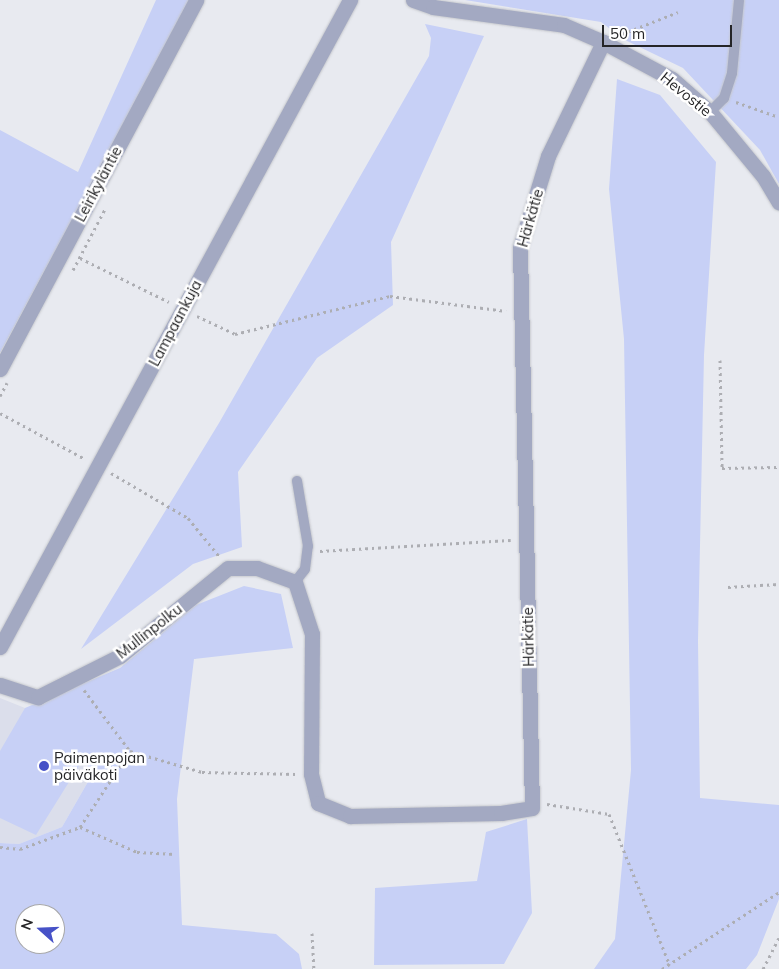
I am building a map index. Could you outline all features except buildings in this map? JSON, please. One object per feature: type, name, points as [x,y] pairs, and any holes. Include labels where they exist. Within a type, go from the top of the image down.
[{"type":"street","name":"Leirikyläntie","points":[[0,369],[196,0]]},
{"type":"street","name":"Lampaankuja","points":[[0,647],[350,0]]},
{"type":"street","name":"Hevostie","points":[[413,0],[433,7],[564,25],[603,42],[672,79],[710,112],[763,176],[779,203]]},
{"type":"street","name":"Härkätie","points":[[296,582],[312,634],[311,774],[318,803],[350,816],[501,813],[532,808],[520,247],[548,156],[603,42]]},
{"type":"street","points":[[228,568],[257,568],[296,582]]},
{"type":"street","name":"Mullinpolku","points":[[0,685],[38,697],[120,656],[228,568]]},
{"type":"lane","points":[[710,112],[724,98],[732,73],[739,0]]},
{"type":"lane","points":[[296,582],[305,568],[307,551],[297,481]]},
{"type":"path","points":[[603,42],[678,12]]},
{"type":"path","points":[[724,98],[779,117]]},
{"type":"path","points":[[80,258],[235,334],[390,296],[521,313]]},
{"type":"path","points":[[720,360],[722,468],[779,467]]},
{"type":"path","points":[[0,413],[98,465],[188,518],[228,568]]},
{"type":"path","points":[[307,551],[526,539]]},
{"type":"path","points":[[728,587],[779,584]]},
{"type":"path","points":[[75,678],[130,751],[202,772],[311,774]]},
{"type":"path","points":[[0,847],[20,849],[80,827],[130,751]]},
{"type":"path","points":[[542,800],[549,806],[609,814],[669,963],[668,969]]},
{"type":"path","points":[[80,827],[137,852],[175,854]]},
{"type":"path","points":[[662,969],[779,892]]},
{"type":"path","points":[[312,933],[314,969]]},
{"type":"path","points":[[763,969],[779,938]]},
{"type":"shaded area","points":[[156,0],[190,0],[0,353],[0,130],[78,172]]},
{"type":"shaded area","points":[[465,0],[779,0],[779,184],[760,150],[683,68],[625,40],[601,22]]},
{"type":"shaded area","points":[[425,24],[484,36],[391,242],[393,305],[317,358],[238,472],[242,547],[193,564],[81,649],[219,423],[429,56],[431,38]]},
{"type":"shaded area","points":[[617,79],[660,95],[716,162],[704,355],[698,641],[700,798],[779,805],[779,899],[757,955],[746,969],[594,969],[615,939],[631,770],[624,339],[609,189]]},
{"type":"shaded area","points":[[244,586],[281,594],[293,648],[194,659],[177,799],[182,925],[276,934],[299,954],[302,969],[0,969],[0,843],[19,844],[62,827],[89,780],[87,753],[36,835],[0,818],[0,751],[25,708],[120,668],[196,605]]},
{"type":"shaded area","name":"Paimenpojan päiväkoti","points":[[0,698],[25,708],[88,752],[89,780],[62,827],[19,844],[0,843]]},
{"type":"shaded area","points":[[527,819],[532,913],[504,964],[374,965],[375,888],[477,881],[486,832]]},
{"type":"place","name":"Paimenpojan päiväkoti","points":[[44,766]]}]
